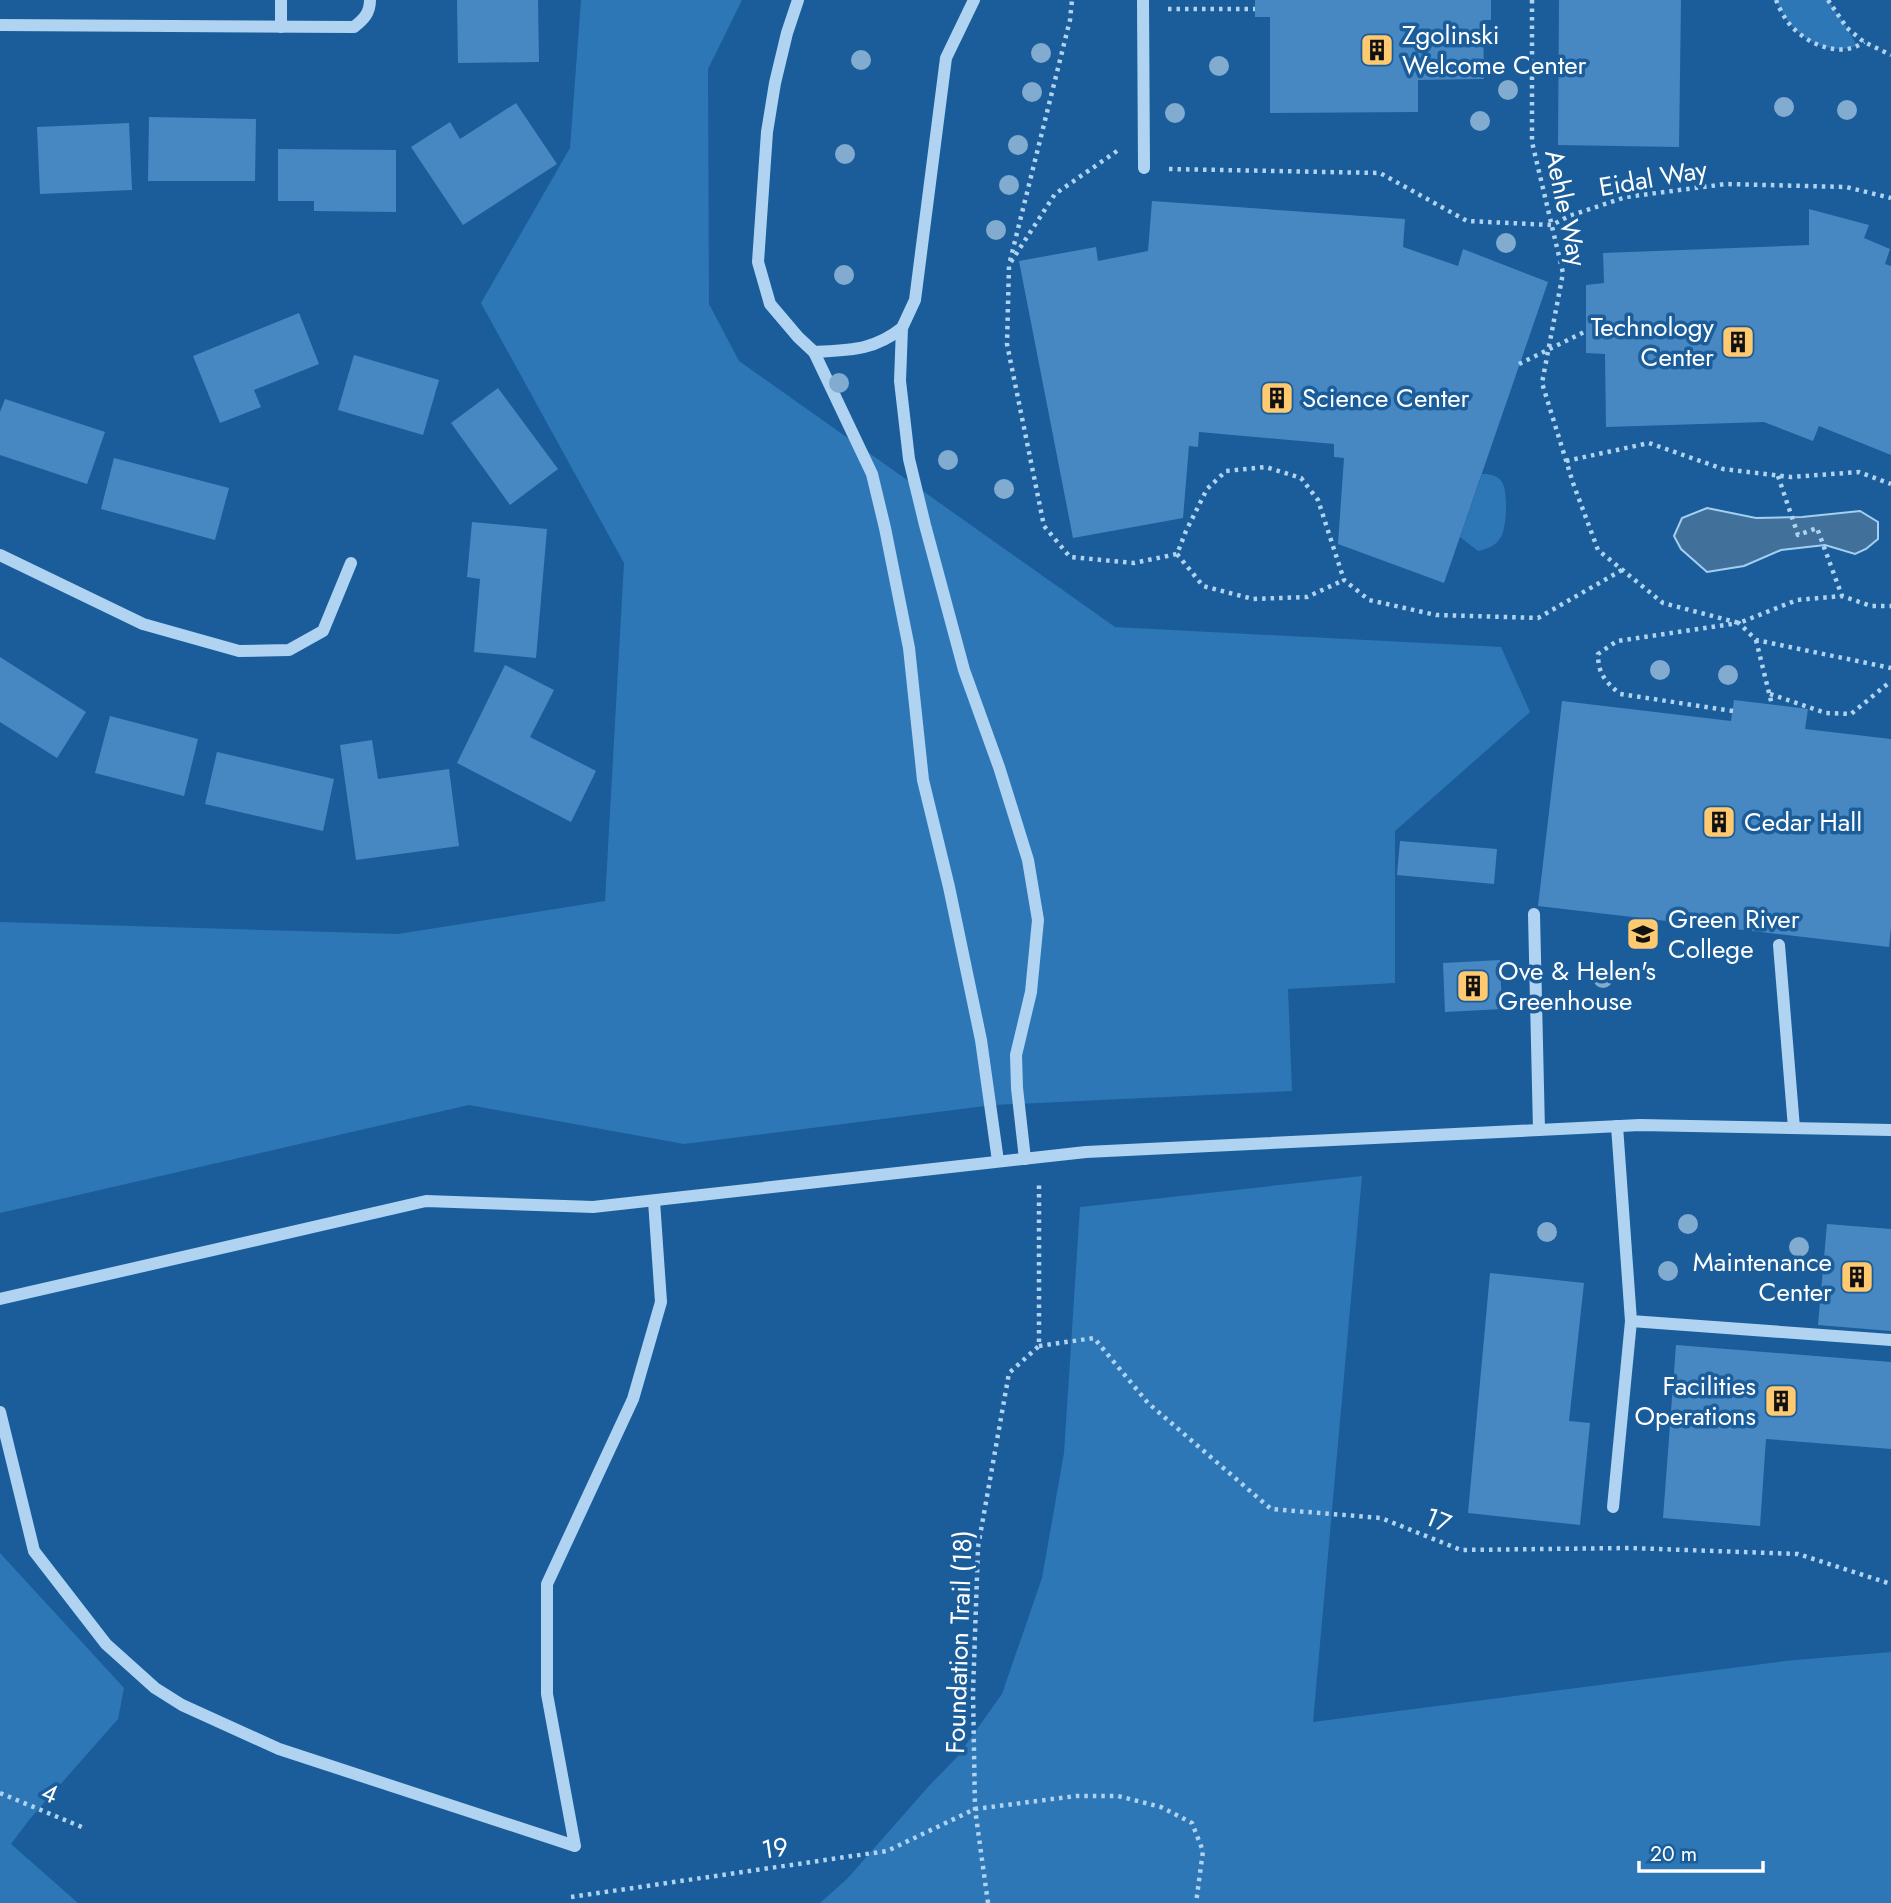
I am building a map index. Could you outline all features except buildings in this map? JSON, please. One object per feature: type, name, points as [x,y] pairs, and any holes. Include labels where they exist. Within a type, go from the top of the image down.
[{"type":"street","points":[[281,0],[281,26]]},
{"type":"street","points":[[0,25],[354,27],[366,16],[370,0]]},
{"type":"street","points":[[798,0],[787,33],[767,132],[758,262],[770,304],[814,352],[872,474],[908,648],[923,780],[981,1040],[998,1161]]},
{"type":"street","points":[[974,0],[946,58],[915,300],[902,328],[900,382],[912,472],[964,670],[999,767],[1028,860],[1038,920],[1031,992],[1016,1055],[1025,1159]]},
{"type":"street","points":[[1143,4],[1144,168]]},
{"type":"street","points":[[814,352],[866,348],[882,342],[902,328]]},
{"type":"street","points":[[0,555],[143,624],[239,651],[289,650],[323,631],[351,563]]},
{"type":"street","points":[[1534,915],[1539,1130]]},
{"type":"street","points":[[1779,945],[1794,1128]]},
{"type":"street","points":[[1613,1507],[1631,1321],[1617,1126]]},
{"type":"street","points":[[0,1299],[426,1201],[593,1208],[1086,1152],[1617,1126],[1891,1130]]},
{"type":"street","points":[[0,1412],[34,1551],[106,1644],[155,1688],[183,1705],[279,1749],[575,1846],[547,1695],[547,1584],[633,1399],[661,1302],[654,1201]]},
{"type":"street","points":[[1631,1321],[1891,1340]]},
{"type":"path","points":[[1072,0],[1070,20],[1009,265],[1007,344],[1044,526],[1070,557],[1135,563],[1177,554]]},
{"type":"path","name":"Aehle Way","points":[[1532,0],[1532,142],[1563,273],[1542,383],[1566,461],[1598,550],[1662,603],[1739,623]]},
{"type":"path","points":[[1776,0],[1792,27],[1817,44],[1833,49],[1851,48],[1864,42]]},
{"type":"path","points":[[1828,0],[1847,28],[1864,42],[1891,55]]},
{"type":"path","points":[[1143,4],[1255,9]]},
{"type":"path","points":[[1009,265],[1055,194],[1143,132]]},
{"type":"path","name":"Eidal Way","points":[[1144,168],[1380,173],[1466,221],[1552,225],[1569,216],[1626,197],[1726,184],[1846,187],[1891,198]]},
{"type":"path","points":[[1519,363],[1586,331]]},
{"type":"path","points":[[1566,461],[1648,443],[1723,469],[1791,477],[1859,472],[1891,484]]},
{"type":"path","points":[[1177,554],[1208,489],[1226,471],[1266,467],[1300,478],[1318,500],[1343,579],[1369,600],[1436,615],[1538,618],[1622,570]]},
{"type":"path","points":[[1778,476],[1798,535],[1817,528],[1842,596]]},
{"type":"path","points":[[1177,554],[1203,586],[1253,599],[1307,597],[1343,579]]},
{"type":"path","points":[[1733,711],[1620,694],[1606,682],[1598,667],[1598,654],[1617,641],[1739,623],[1797,600],[1842,596],[1871,606],[1891,607]]},
{"type":"path","points":[[1739,623],[1756,640],[1772,705]]},
{"type":"path","points":[[1756,640],[1891,668]]},
{"type":"path","points":[[1770,694],[1826,713],[1851,714],[1891,681]]},
{"type":"path","points":[[1039,1157],[1039,1346]]},
{"type":"path","name":"17","points":[[1039,1346],[1094,1338],[1149,1403],[1270,1509],[1381,1518],[1461,1550],[1630,1548],[1798,1554],[1891,1584]]},
{"type":"path","name":"Foundation Trail (18)","points":[[988,1903],[975,1809],[973,1692],[978,1547],[1009,1373],[1039,1346]]},
{"type":"path","name":"4","points":[[0,1793],[84,1828]]},
{"type":"path","name":"19","points":[[571,1897],[887,1851],[975,1809],[1076,1796],[1118,1796],[1161,1807],[1192,1823],[1203,1851],[1196,1903]]},
{"type":"shaded area","points":[[581,0],[742,0],[708,69],[709,304],[739,361],[1115,627],[1501,647],[1530,712],[1395,831],[1395,983],[1288,989],[1292,1091],[993,1105],[684,1144],[469,1105],[0,1213],[0,922],[398,934],[605,901],[624,563],[481,303],[570,148]]},
{"type":"shaded area","points":[[1776,0],[1828,0],[1857,46],[1831,48],[1808,40],[1789,22]]},
{"type":"shaded area","points":[[1482,474],[1493,475],[1502,482],[1506,509],[1505,525],[1499,540],[1491,547],[1478,551],[1460,537]]},
{"type":"shaded area","points":[[1707,508],[1756,518],[1860,511],[1878,522],[1878,539],[1855,554],[1825,545],[1781,550],[1744,566],[1707,572],[1681,549],[1674,536],[1682,518]]},
{"type":"shaded area","points":[[1362,1176],[1313,1722],[1785,1661],[1891,1652],[1891,1903],[820,1903],[847,1879],[957,1757],[1002,1694],[1042,1578],[1064,1453],[1080,1207]]},
{"type":"shaded area","points":[[0,1553],[124,1688],[118,1719],[11,1844],[78,1903],[0,1903]]},
{"type":"place","name":"Zgolinski Welcome Center","points":[[1377,50]]},
{"type":"place","name":"Technology Center","points":[[1738,342]]},
{"type":"place","name":"Science Center","points":[[1277,398]]},
{"type":"place","name":"Cedar Hall","points":[[1719,822]]},
{"type":"place","name":"Green River College","points":[[1643,934]]},
{"type":"place","name":"Ove & Helen's Greenhouse","points":[[1473,986]]},
{"type":"place","name":"Maintenance Center","points":[[1857,1277]]},
{"type":"place","name":"Facilities Operations","points":[[1781,1401]]}]
